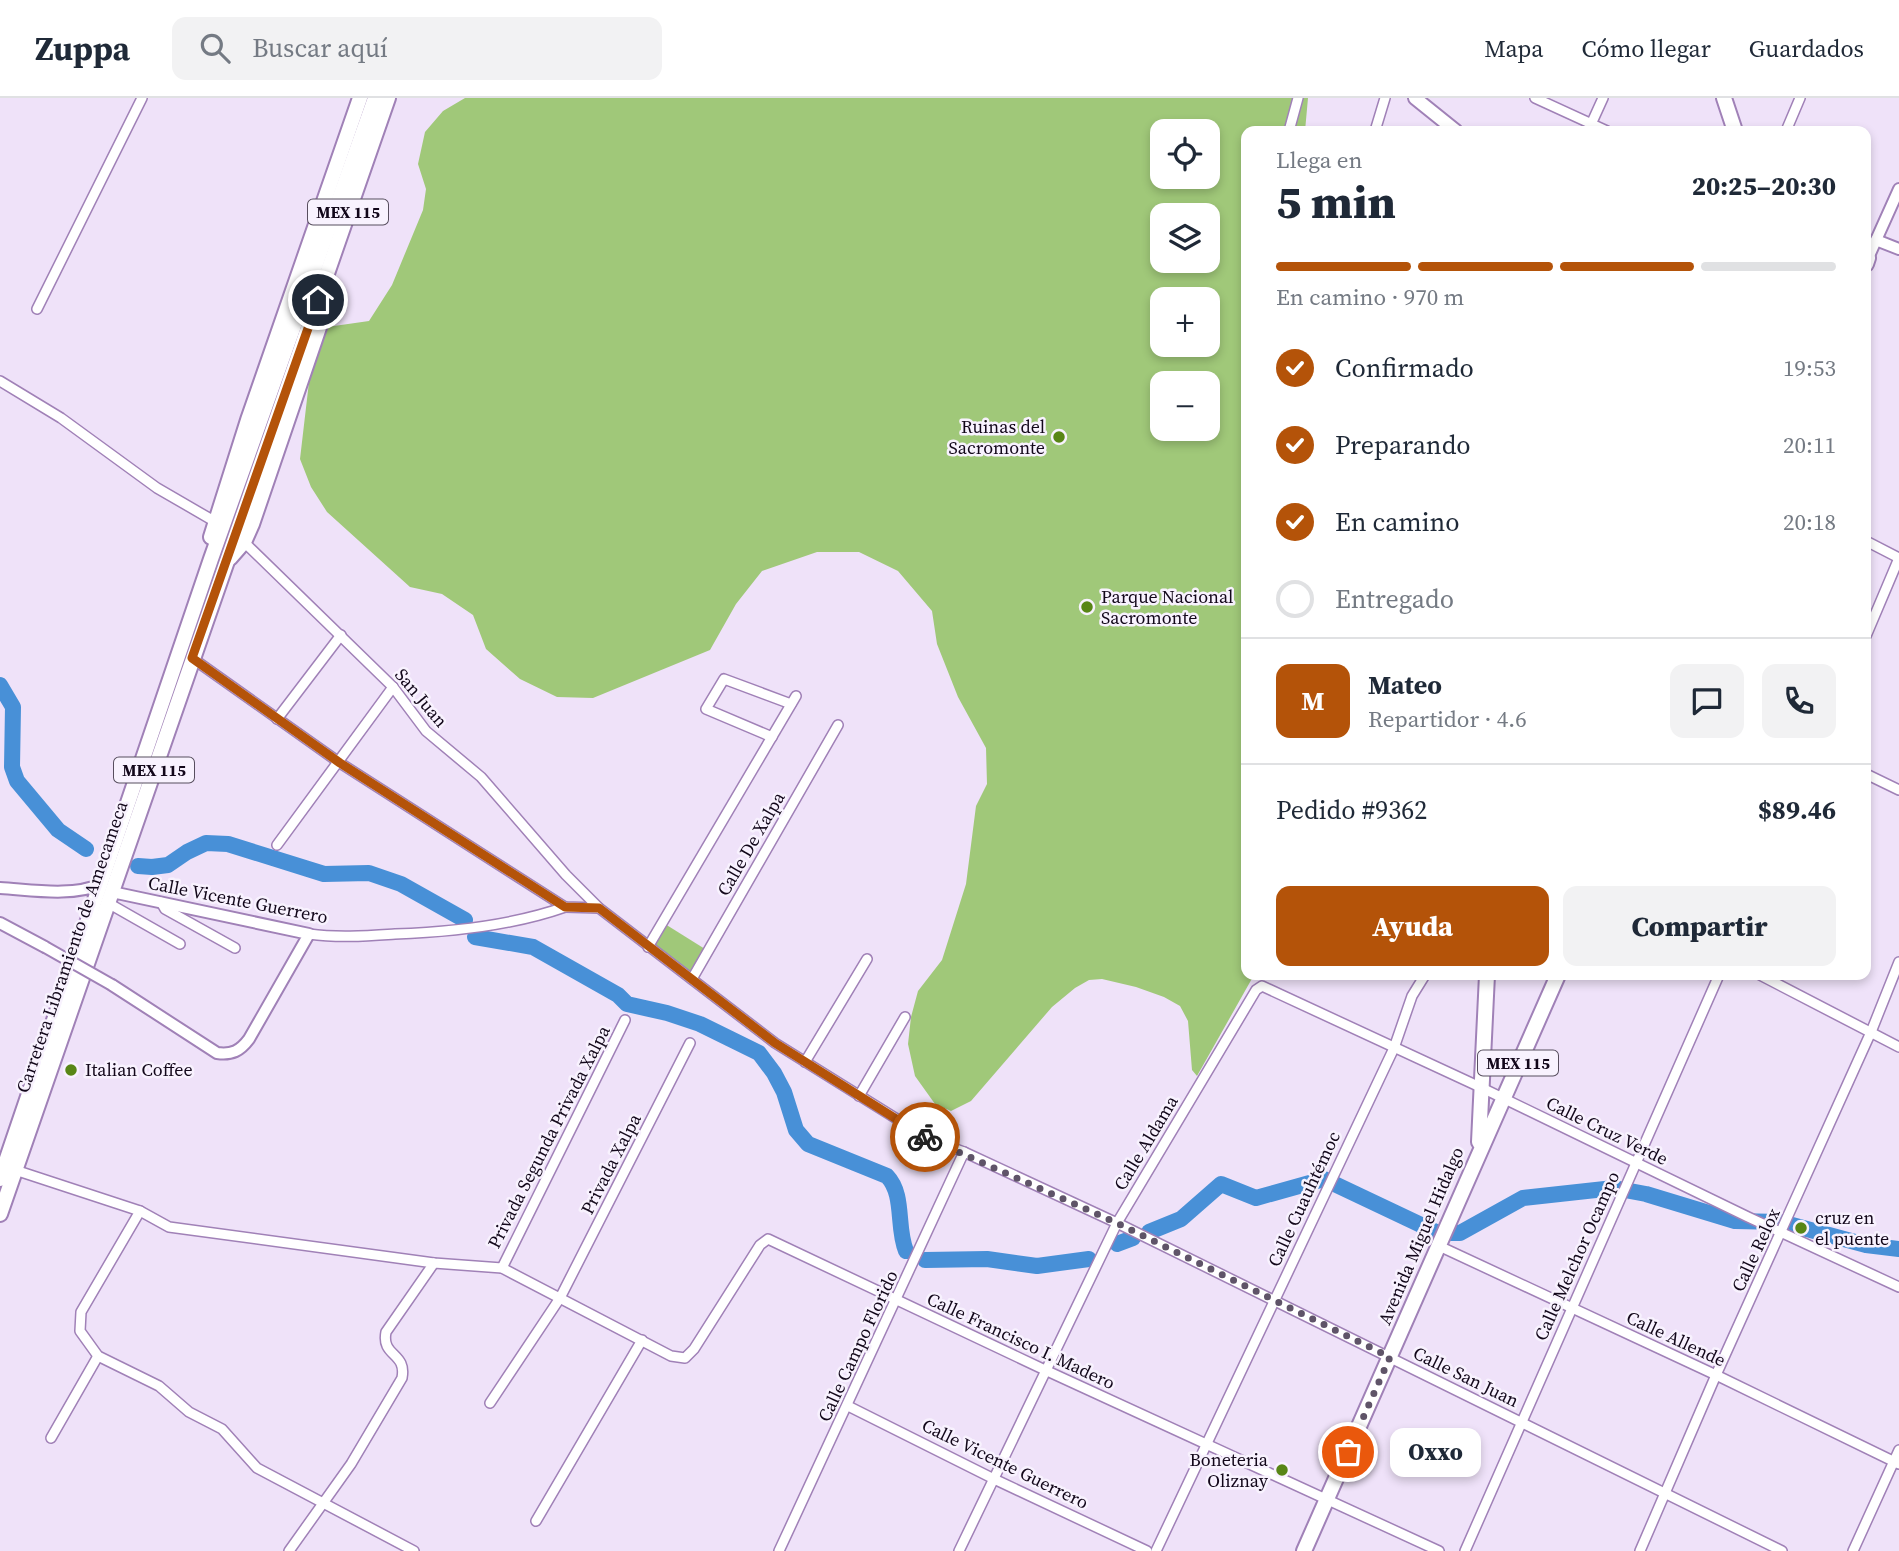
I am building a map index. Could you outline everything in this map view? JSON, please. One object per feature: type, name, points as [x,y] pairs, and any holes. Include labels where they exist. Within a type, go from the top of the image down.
[{"type":"main road","points":[[360,98],[214,522],[211,532],[218,561],[244,542],[397,98]]},
{"type":"main road","name":"Carretera Libramiento de Amecameca","points":[[303,324],[374,98]]},
{"type":"main road","name":"Carretera Libramiento de Amecameca","points":[[0,1214],[218,561],[388,98]]},
{"type":"main road","points":[[1415,98],[1450,126]]},
{"type":"main road","points":[[1724,98],[1733,126]]},
{"type":"main road","name":"Carretera Libramiento de Amecameca","points":[[0,1179],[192,658],[218,561]]},
{"type":"main road","name":"MEX 115","points":[[1479,1151],[1487,980]]},
{"type":"main road","name":"Avenida Miguel Hidalgo","points":[[1304,1551],[1556,980]]},
{"type":"street","points":[[37,309],[142,98]]},
{"type":"street","points":[[1290,126],[1298,98]]},
{"type":"street","points":[[1377,126],[1385,98]]},
{"type":"street","points":[[1535,98],[1586,126]]},
{"type":"street","points":[[1591,126],[1603,98]]},
{"type":"street","points":[[1788,126],[1800,98]]},
{"type":"street","points":[[1871,250],[1899,188]]},
{"type":"street","points":[[1876,240],[1899,249]]},
{"type":"street","points":[[0,381],[61,418],[157,488],[214,522]]},
{"type":"street","name":"San Juan","points":[[244,542],[393,687],[426,731],[481,777],[566,875],[599,908]]},
{"type":"street","points":[[1871,544],[1899,558],[1871,624]]},
{"type":"street","points":[[278,719],[341,635]]},
{"type":"street","points":[[192,658],[340,763],[565,907],[599,908]]},
{"type":"street","points":[[648,947],[772,737],[793,700],[724,679],[706,709],[772,737]]},
{"type":"street","points":[[278,845],[393,687]]},
{"type":"street","name":"Calle De Xalpa","points":[[692,979],[838,725]]},
{"type":"street","points":[[1871,776],[1899,790]]},
{"type":"street","points":[[0,888],[107,893],[180,944]]},
{"type":"street","name":"Calle Vicente Guerrero","points":[[107,893],[309,934],[337,937],[433,932],[517,921],[565,907]]},
{"type":"street","points":[[161,902],[164,909],[235,948]]},
{"type":"street","name":"Calle San Juan","points":[[599,908],[775,1043],[929,1139],[964,1152],[1117,1223],[1782,1551]]},
{"type":"street","points":[[0,923],[112,985],[217,1053],[229,1054],[242,1048],[249,1039],[309,934]]},
{"type":"street","points":[[805,1062],[867,959]]},
{"type":"street","name":"Calle Relox","points":[[1640,1551],[1716,1375],[1871,1032],[1899,962]]},
{"type":"street","name":"Calle Cuauhtémoc","points":[[1156,1551],[1394,1048],[1412,996],[1422,980]]},
{"type":"street","name":"Calle Melchor Ocampo","points":[[1465,1551],[1718,980]]},
{"type":"street","points":[[1770,980],[1899,1047]]},
{"type":"street","name":"Calle Cruz Verde","points":[[1262,986],[1480,1087],[1748,1217],[1770,1227],[1783,1228],[1899,1287]]},
{"type":"street","name":"Calle Aldama","points":[[959,1551],[1117,1223],[1256,990],[1262,986]]},
{"type":"street","points":[[859,1096],[905,1017]]},
{"type":"street","name":"Privada Segunda Privada Xalpa","points":[[502,1268],[625,1020]]},
{"type":"street","name":"Privada Xalpa","points":[[490,1403],[560,1298],[690,1043]]},
{"type":"street","name":"Calle Campo Florido","points":[[779,1551],[964,1152]]},
{"type":"street","points":[[15,1170],[140,1211],[169,1227],[434,1263],[502,1268],[642,1340],[536,1521]]},
{"type":"street","points":[[140,1211],[81,1312],[80,1331],[98,1356],[159,1386],[189,1412],[222,1429],[257,1468],[414,1551]]},
{"type":"street","name":"Calle Francisco I. Madero","points":[[642,1340],[671,1356],[685,1358],[694,1349],[765,1239],[1438,1551]]},
{"type":"street","name":"Calle Allende","points":[[1441,1243],[1896,1463]]},
{"type":"street","points":[[289,1551],[351,1464],[402,1378],[404,1368],[401,1360],[387,1349],[384,1341],[386,1332],[434,1263]]},
{"type":"street","points":[[51,1438],[98,1356]]},
{"type":"street","name":"Calle Vicente Guerrero","points":[[848,1406],[1147,1551]]},
{"type":"street","points":[[1853,1551],[1896,1463],[1899,1450]]},
{"type":"green space","name":"Parque Nacional Sacromonte","points":[[465,98],[1308,98],[1305,126],[1241,126],[1241,980],[1251,980],[1197,1076],[1192,1070],[1188,1021],[1180,1006],[1136,987],[1102,979],[1089,980],[1052,1007],[971,1101],[951,1111],[935,1104],[915,1076],[908,1044],[911,1017],[918,991],[942,960],[966,884],[976,806],[987,784],[986,748],[958,697],[937,644],[932,611],[898,571],[859,552],[817,552],[762,571],[736,604],[710,650],[593,698],[557,697],[520,679],[486,649],[473,615],[442,594],[410,587],[327,512],[311,487],[300,459],[309,382],[327,327],[369,321],[392,285],[423,210],[426,189],[418,164],[425,132],[443,111]]},
{"type":"green space","points":[[665,924],[705,949],[692,975],[653,944]]},
{"type":"waterway","points":[[0,685],[13,707],[12,767],[17,781],[58,830],[86,849]]},
{"type":"waterway","points":[[138,866],[168,865],[206,843],[228,844],[324,874],[369,873],[401,884],[465,920]]},
{"type":"waterway","points":[[475,937],[533,947],[618,995],[627,1004],[700,1024],[759,1053],[784,1092],[796,1130],[808,1144],[887,1176],[893,1184],[906,1251]]},
{"type":"waterway","points":[[1149,1232],[1181,1219],[1221,1184],[1256,1198],[1324,1179],[1438,1233],[1460,1233],[1523,1198],[1614,1188],[1646,1194],[1735,1221],[1781,1222],[1866,1245],[1899,1249]]},
{"type":"waterway","points":[[1117,1244],[1133,1238]]},
{"type":"waterway","points":[[925,1260],[987,1259],[1037,1266],[1089,1259]]},
{"type":"way so far","points":[[925,1137],[964,1152],[1117,1223],[1390,1357],[1348,1452]]},
{"type":"place","name":"Ruinas del Sacromonte","points":[[1059,437]]},
{"type":"place","name":"Parque Nacional Sacromonte","points":[[1087,607]]},
{"type":"place","name":"Italian Coffee","points":[[71,1070]]},
{"type":"place","name":"cruz en el puente","points":[[1801,1228]]},
{"type":"place","name":"Oxxo","points":[[1348,1452]]},
{"type":"place","name":"Boneteria Oliznay","points":[[1282,1470]]},
{"type":"route","points":[[318,300],[192,658],[340,763],[565,907],[599,908],[775,1043],[925,1137]]}]
